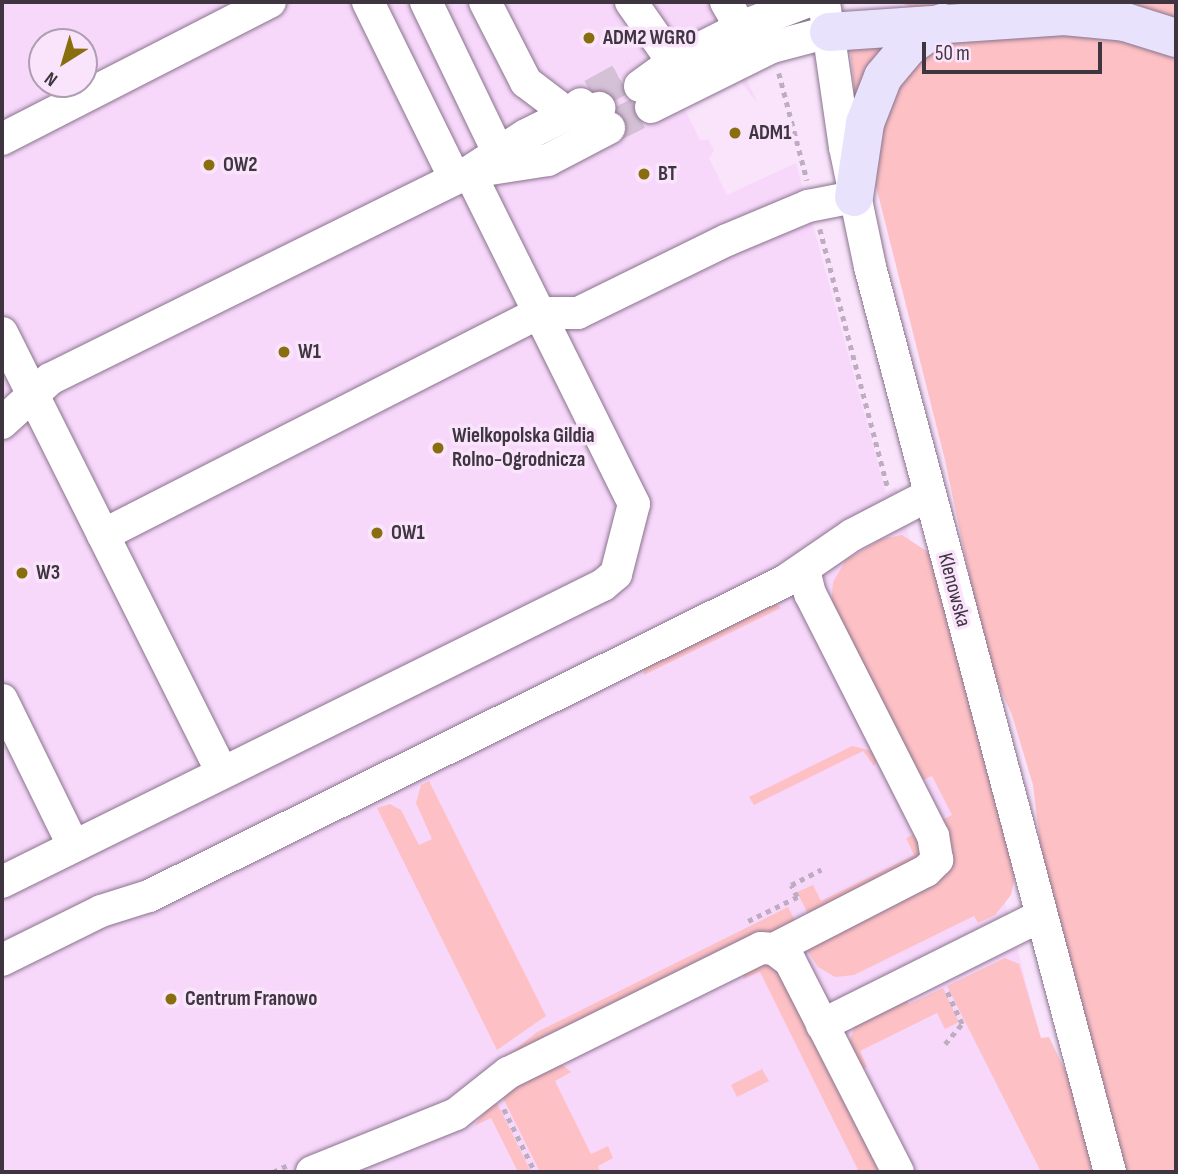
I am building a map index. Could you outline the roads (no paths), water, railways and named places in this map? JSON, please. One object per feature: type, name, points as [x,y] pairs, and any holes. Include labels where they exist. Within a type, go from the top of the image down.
[{"type":"main road","points":[[827,17],[942,23],[1064,16],[1125,22],[1176,38]]},
{"type":"main road","points":[[854,197],[865,123],[883,77],[908,47],[942,23]]},
{"type":"street","points":[[2,139],[270,2]]},
{"type":"street","points":[[2,881],[603,585],[616,573],[634,504],[539,313],[368,2]]},
{"type":"street","points":[[426,2],[502,160]]},
{"type":"street","points":[[485,2],[526,82],[568,114]]},
{"type":"street","points":[[806,2],[734,15],[673,62],[652,64],[642,88],[772,47],[827,17]]},
{"type":"street","points":[[635,3],[673,62]]},
{"type":"street","name":"Klenowska","points":[[827,17],[854,197],[929,495],[1110,1172]]},
{"type":"street","points":[[2,423],[50,379],[462,175],[502,160],[568,114],[600,110],[548,160],[502,160]]},
{"type":"street","points":[[103,535],[539,313],[578,313],[727,240],[814,205],[854,197]]},
{"type":"street","points":[[2,333],[222,772]]},
{"type":"street","points":[[2,960],[100,911],[149,895],[804,570],[852,535],[929,495]]},
{"type":"street","points":[[312,1172],[456,1114],[508,1073],[745,955],[761,948],[774,948],[926,871],[937,860],[937,848],[923,817],[810,594],[804,570]]},
{"type":"street","points":[[2,700],[73,845]]},
{"type":"street","points":[[822,1025],[1041,916]]},
{"type":"street","points":[[774,948],[790,961],[898,1172]]},
{"type":"tunnel","points":[[592,95],[634,72]]},
{"type":"tunnel","points":[[609,128],[651,107]]},
{"type":"place","name":"ADM2 WGRO","points":[[589,38]]},
{"type":"place","name":"ADM1","points":[[735,133]]},
{"type":"place","name":"OW2","points":[[209,165]]},
{"type":"place","name":"BT","points":[[644,174]]},
{"type":"place","name":"W1","points":[[284,352]]},
{"type":"place","name":"Wielkopolska Gildia Rolno-Ogrodnicza","points":[[438,448]]},
{"type":"place","name":"OW1","points":[[377,533]]},
{"type":"place","name":"W3","points":[[22,573]]},
{"type":"place","name":"Centrum Franowo","points":[[171,999]]}]
